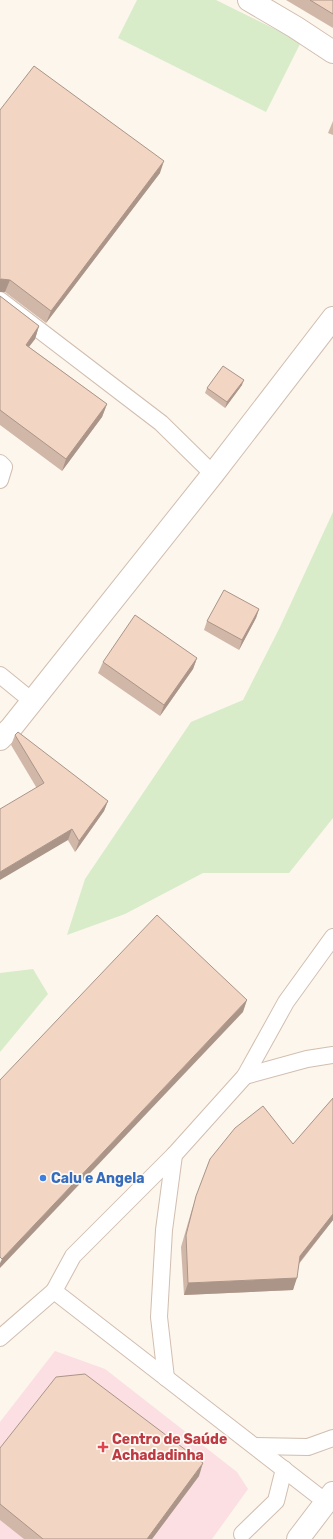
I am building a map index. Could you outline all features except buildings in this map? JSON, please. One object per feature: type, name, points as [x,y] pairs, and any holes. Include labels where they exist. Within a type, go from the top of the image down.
[{"type":"street","points":[[249,0],[295,27],[333,52]]},
{"type":"street","points":[[0,739],[11,728],[213,474],[333,318]]},
{"type":"street","points":[[298,1539],[330,1498]]},
{"type":"lane","points":[[0,300],[161,423],[213,474]]},
{"type":"lane","points":[[0,463],[4,466],[0,480]]},
{"type":"lane","points":[[0,675],[32,701]]},
{"type":"lane","points":[[0,1338],[54,1291],[73,1256],[174,1156],[245,1076],[286,1002],[333,937]]},
{"type":"lane","points":[[245,1076],[307,1059],[333,1055]]},
{"type":"lane","points":[[166,1378],[159,1317],[164,1230],[174,1156]]},
{"type":"lane","points":[[54,1291],[284,1469],[330,1498]]},
{"type":"lane","points":[[255,1446],[308,1447],[333,1438]]},
{"type":"lane","points":[[240,1536],[276,1501],[284,1469]]},
{"type":"lane","points":[[240,1536],[257,1539]]},
{"type":"shaded area","name":"Centro de Saúde Achadadinha","points":[[55,1351],[105,1369],[237,1472],[248,1489],[212,1539],[0,1539],[0,1422]]},
{"type":"green space","points":[[137,0],[216,0],[301,42],[266,112],[118,38]]},
{"type":"green space","points":[[333,512],[333,818],[289,873],[203,873],[125,914],[67,935],[85,879],[191,722],[243,700],[279,629]]},
{"type":"green space","points":[[33,969],[48,994],[0,1052],[0,973]]},
{"type":"place","name":"Calu e Angela","points":[[43,1178]]},
{"type":"place","name":"Centro de Saúde Achadadinha","points":[[103,1447]]}]
